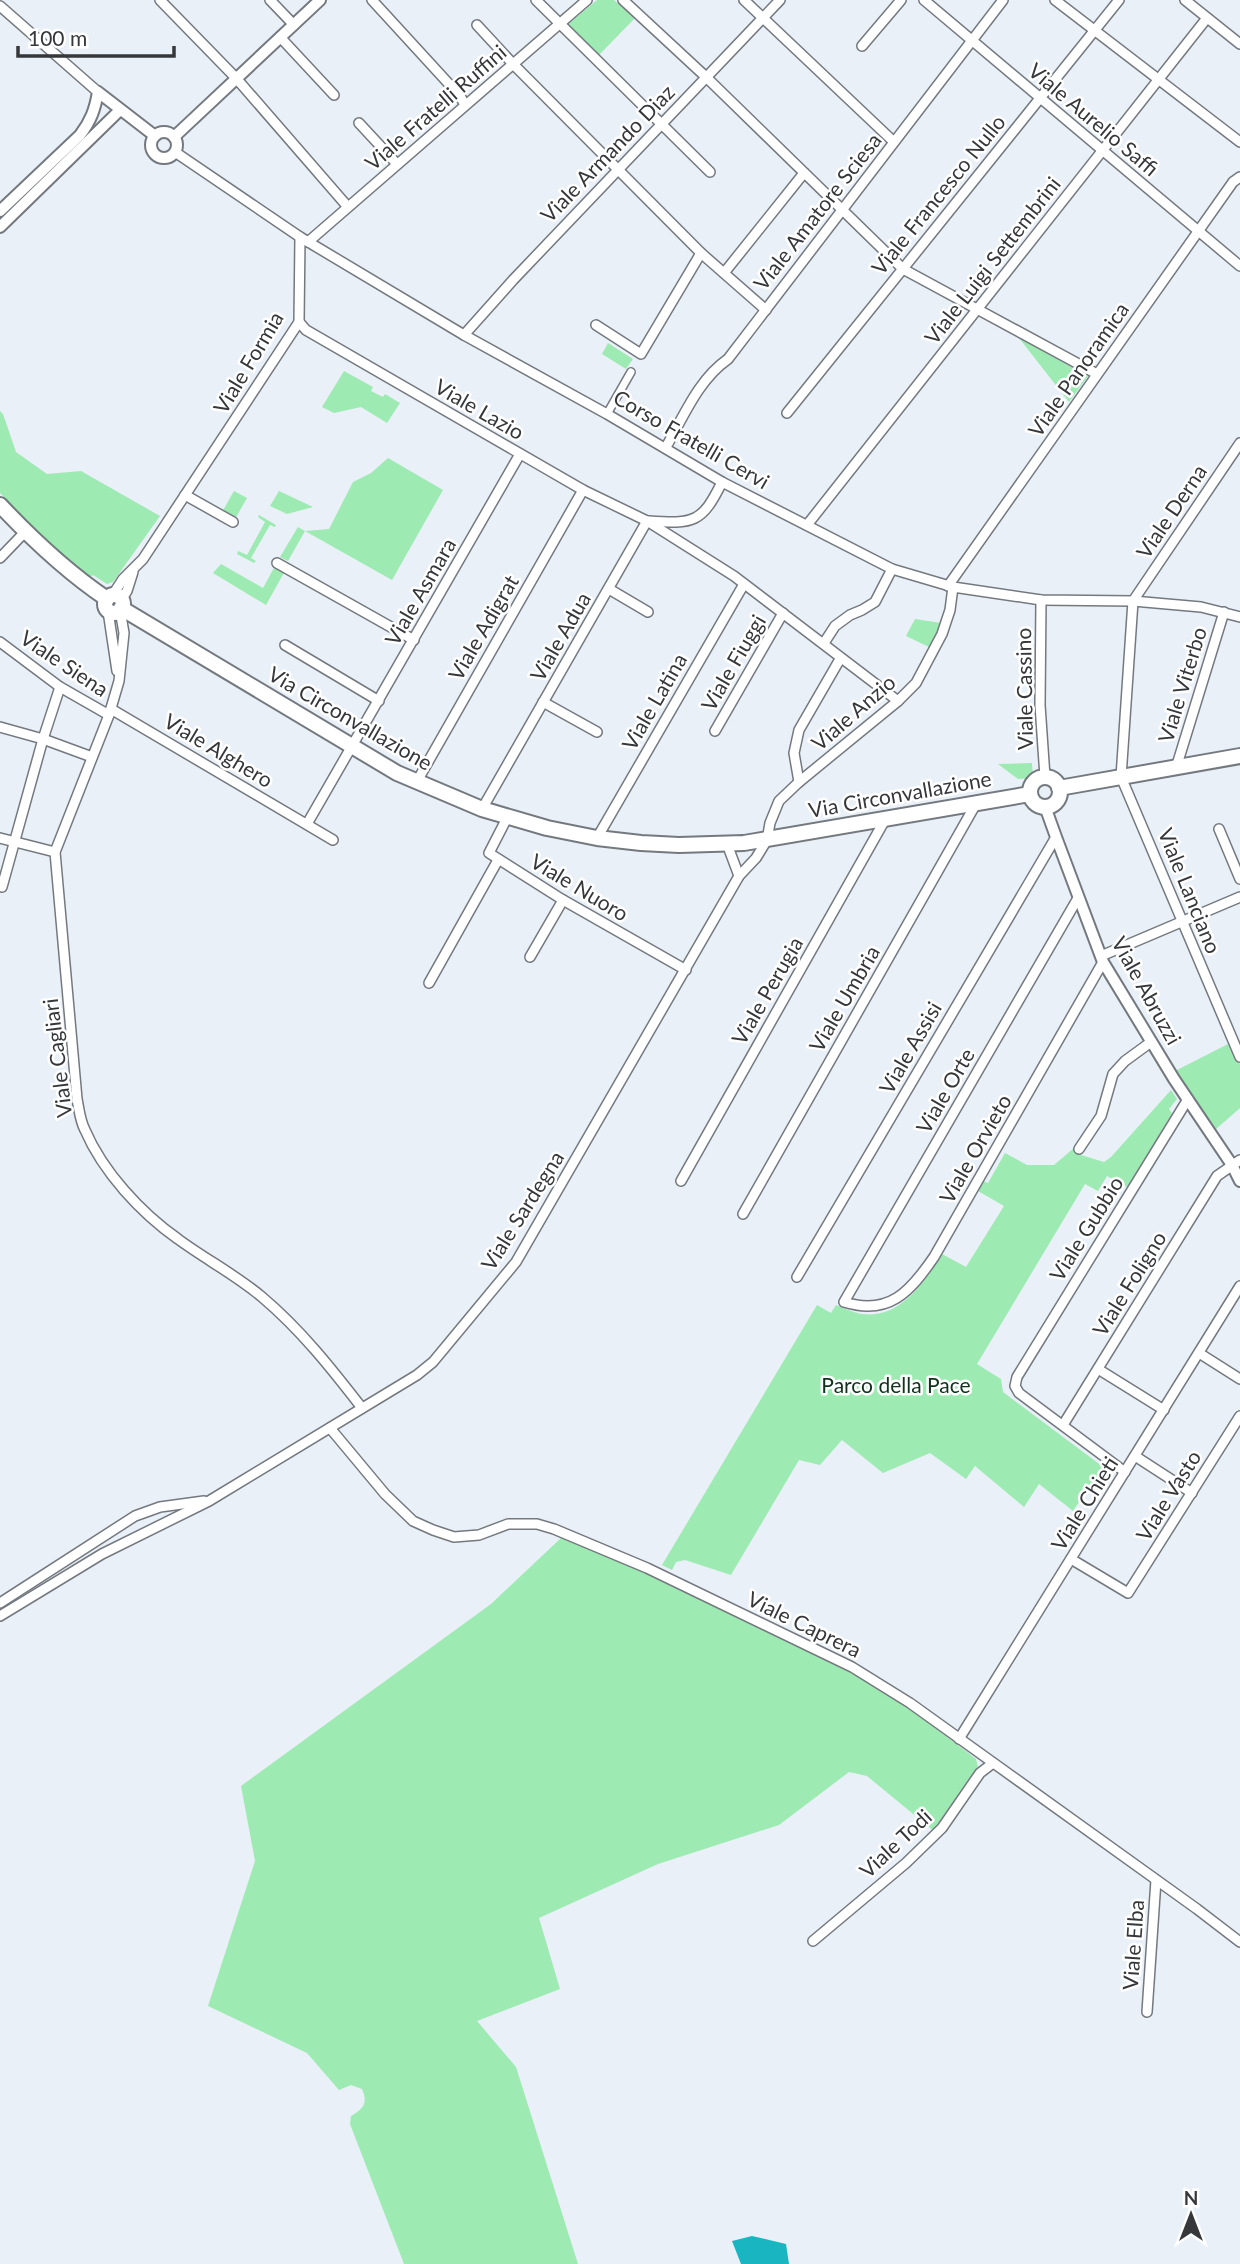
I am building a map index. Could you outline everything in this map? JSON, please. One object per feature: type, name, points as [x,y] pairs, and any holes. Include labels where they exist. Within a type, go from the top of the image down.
[{"type":"main road","name":"Via Circonvallazione","points":[[0,505],[25,533],[60,564],[115,604],[352,748],[416,783],[507,818],[597,838],[641,843],[727,844],[767,840],[1030,794]]},
{"type":"main road","points":[[1059,788],[1240,756]]},
{"type":"main road","points":[[1040,778],[1054,781],[1059,788],[1059,798],[1048,807],[1038,806],[1031,799],[1032,784],[1040,778]]},
{"type":"street","points":[[160,0],[236,78],[348,206]]},
{"type":"street","points":[[270,0],[293,25]]},
{"type":"street","points":[[174,136],[320,0]]},
{"type":"street","points":[[372,0],[466,105]]},
{"type":"street","points":[[536,0],[710,172]]},
{"type":"street","name":"Viale Fratelli Ruffini","points":[[304,239],[348,206],[587,0]]},
{"type":"street","points":[[623,0],[706,77],[902,269],[1097,374]]},
{"type":"street","points":[[744,0],[894,142]]},
{"type":"street","name":"Viale Armando Diaz","points":[[464,335],[780,0]]},
{"type":"street","points":[[862,46],[901,0]]},
{"type":"street","name":"Viale Aurelio Saffi","points":[[924,0],[1240,266]]},
{"type":"street","name":"Viale Amatore Sciesa","points":[[666,447],[705,379],[728,359],[1003,0]]},
{"type":"street","points":[[1055,0],[1240,142]]},
{"type":"street","name":"Viale Francesco Nullo","points":[[787,412],[1119,0]]},
{"type":"street","points":[[1185,0],[1240,44]]},
{"type":"street","points":[[0,6],[98,92],[155,136]]},
{"type":"street","name":"Viale Luigi Settembrini","points":[[807,525],[1207,18]]},
{"type":"street","points":[[477,25],[701,253],[766,310]]},
{"type":"street","points":[[280,37],[334,95]]},
{"type":"street","points":[[0,211],[80,135],[92,117],[98,92]]},
{"type":"street","points":[[0,227],[120,110]]},
{"type":"street","points":[[359,123],[397,164]]},
{"type":"street","points":[[162,132],[174,136],[177,144],[175,152],[169,157],[156,156],[151,146],[155,136],[162,132]]},
{"type":"street","name":"Corso Fratelli Cervi","points":[[175,152],[304,239],[464,335],[666,447],[722,482],[892,569],[950,586],[1041,600],[1133,601],[1201,607],[1240,617]]},
{"type":"street","points":[[724,273],[804,173]]},
{"type":"street","name":"Viale Panoramica","points":[[950,586],[1233,181],[1240,177]]},
{"type":"street","name":"Viale Formia","points":[[115,604],[127,591],[133,571],[186,495],[299,321],[304,239]]},
{"type":"street","points":[[596,325],[641,354],[701,253]]},
{"type":"street","name":"Viale Lazio","points":[[299,321],[306,330],[520,454],[647,522],[744,584],[898,701]]},
{"type":"street","points":[[607,414],[631,372]]},
{"type":"street","name":"Viale Derna","points":[[1133,601],[1240,443]]},
{"type":"street","name":"Viale Asmara","points":[[352,748],[520,454]]},
{"type":"street","name":"Viale Lazio","points":[[647,522],[691,521],[711,504],[722,482]]},
{"type":"street","name":"Viale Adigrat","points":[[416,783],[583,490]]},
{"type":"street","points":[[186,495],[233,522]]},
{"type":"street","name":"Viale Adua","points":[[482,810],[647,522]]},
{"type":"street","points":[[0,558],[25,533]]},
{"type":"street","points":[[277,563],[414,640]]},
{"type":"street","points":[[824,643],[835,626],[875,602],[892,569]]},
{"type":"street","name":"Viale Latina","points":[[597,838],[744,584]]},
{"type":"street","name":"Viale Anzio","points":[[767,840],[770,823],[779,801],[916,683],[942,634],[950,610],[950,586]]},
{"type":"street","name":"Viale Adua","points":[[608,589],[648,612]]},
{"type":"street","name":"Viale Cassino","points":[[1041,600],[1040,705],[1045,777]]},
{"type":"street","points":[[1121,777],[1133,601]]},
{"type":"street","name":"Viale Cagliari","points":[[115,604],[119,681],[110,712],[55,852],[77,1099],[83,1128],[117,1182],[159,1225],[260,1295],[287,1319],[314,1347],[362,1408]]},
{"type":"street","name":"Viale Viterbo","points":[[1175,768],[1224,612]]},
{"type":"street","name":"Viale Fiuggi","points":[[715,731],[783,613]]},
{"type":"street","name":"Viale Siena","points":[[0,642],[60,687],[110,712]]},
{"type":"street","points":[[285,645],[379,701]]},
{"type":"street","points":[[799,782],[794,753],[799,730],[840,659]]},
{"type":"street","points":[[2,887],[43,738],[60,687]]},
{"type":"street","name":"Viale Adua","points":[[543,702],[597,732]]},
{"type":"street","name":"Viale Alghero","points":[[110,712],[333,840]]},
{"type":"street","points":[[0,727],[43,738],[92,757]]},
{"type":"street","points":[[307,824],[352,748]]},
{"type":"street","name":"Viale Lanciano","points":[[1121,777],[1240,1057]]},
{"type":"street","name":"Viale Umbria","points":[[743,1214],[977,802]]},
{"type":"street","name":"Viale Abruzzi","points":[[1048,807],[1047,812],[1102,959],[1188,1099],[1236,1162],[1240,1181]]},
{"type":"street","name":"Viale Nuoro","points":[[507,818],[489,853],[563,900],[685,970]]},
{"type":"street","name":"Viale Perugia","points":[[681,1181],[886,818]]},
{"type":"street","points":[[1219,829],[1240,878]]},
{"type":"street","name":"Viale Assisi","points":[[797,1278],[1056,837]]},
{"type":"street","points":[[0,838],[55,852]]},
{"type":"street","name":"Viale Sardegna","points":[[0,1616],[102,1554],[209,1501],[417,1375],[433,1362],[516,1262],[739,876],[756,858],[767,840]]},
{"type":"street","points":[[727,844],[739,876]]},
{"type":"street","points":[[429,983],[498,860]]},
{"type":"street","points":[[1102,959],[1240,897]]},
{"type":"street","name":"Viale Orte","points":[[844,1302],[1078,898]]},
{"type":"street","points":[[530,957],[563,900]]},
{"type":"street","name":"Viale Orvieto","points":[[844,1302],[862,1307],[879,1306],[895,1299],[920,1278],[1102,959]]},
{"type":"street","points":[[1079,1149],[1101,1116],[1113,1074],[1125,1061],[1152,1042]]},
{"type":"street","name":"Viale Gubbio","points":[[1063,1425],[1019,1393],[1015,1386],[1017,1377],[1188,1099]]},
{"type":"street","name":"Viale Foligno","points":[[1063,1425],[1217,1177],[1236,1162]]},
{"type":"street","name":"Viale Chieti","points":[[960,1740],[1240,1286]]},
{"type":"street","points":[[1199,1353],[1240,1379]]},
{"type":"street","points":[[1098,1369],[1164,1410]]},
{"type":"street","name":"Viale Vasto","points":[[1071,1559],[1128,1594],[1240,1416]]},
{"type":"street","points":[[1063,1425],[1125,1472]]},
{"type":"street","name":"Viale Caprera","points":[[330,1428],[385,1494],[413,1521],[433,1531],[454,1536],[479,1535],[508,1524],[537,1524],[647,1568],[852,1667],[910,1703],[1240,1942]]},
{"type":"street","points":[[1135,1456],[1192,1493]]},
{"type":"street","name":"Viale Sardegna","points":[[0,1603],[135,1516],[160,1507],[209,1501]]},
{"type":"street","name":"Viale Todi","points":[[813,1941],[906,1863],[942,1828],[979,1773],[993,1763]]},
{"type":"street","name":"Viale Elba","points":[[1147,2012],[1156,1880]]},
{"type":"green space","points":[[597,0],[614,0],[635,18],[598,56],[566,26]]},
{"type":"green space","points":[[1019,338],[1088,376],[1069,402]]},
{"type":"green space","points":[[608,343],[633,359],[626,369],[602,354]]},
{"type":"green space","points":[[344,371],[373,387],[371,391],[383,397],[385,394],[400,403],[387,423],[361,407],[334,413],[322,407]]},
{"type":"green space","points":[[0,411],[16,452],[47,474],[81,471],[160,516],[113,582],[107,584],[93,575],[90,577],[43,537],[0,493]]},
{"type":"green space","points":[[388,458],[443,490],[392,580],[305,531],[329,529],[353,482],[371,473]]},
{"type":"green space","points":[[234,491],[247,498],[235,519],[222,512]]},
{"type":"green space","points":[[279,491],[313,507],[287,514],[270,506]]},
{"type":"green space","points":[[259,515],[276,525],[270,525],[251,558],[256,561],[254,563],[237,554],[238,551],[247,555],[265,522]]},
{"type":"green space","points":[[298,527],[305,531],[288,561],[280,557]]},
{"type":"green space","points":[[221,564],[263,588],[275,566],[285,571],[266,605],[213,573]]},
{"type":"green space","points":[[915,619],[941,623],[929,647],[906,636]]},
{"type":"green space","points":[[1032,763],[1033,778],[1018,779],[998,764]]},
{"type":"green space","points":[[1228,1044],[1240,1064],[1240,1108],[1215,1130],[1175,1071]]},
{"type":"green space","name":"Parco della Pace","points":[[1171,1090],[1177,1099],[1169,1109],[1172,1113],[1129,1188],[1107,1176],[1098,1191],[1085,1184],[977,1364],[1001,1379],[1003,1392],[1110,1472],[1099,1496],[1087,1490],[1073,1511],[1039,1484],[1024,1507],[975,1466],[966,1479],[930,1453],[883,1473],[842,1440],[820,1465],[799,1460],[731,1575],[685,1560],[676,1562],[672,1570],[662,1565],[817,1305],[831,1313],[836,1305],[859,1313],[876,1314],[888,1311],[900,1305],[919,1287],[942,1254],[966,1267],[1004,1206],[978,1191],[983,1181],[988,1183],[1005,1153],[1027,1165],[1054,1165],[1074,1148],[1081,1155],[1104,1162]]},
{"type":"green space","points":[[561,1538],[667,1582],[873,1684],[900,1701],[976,1759],[978,1767],[935,1832],[867,1776],[849,1772],[779,1825],[658,1864],[539,1918],[560,1989],[477,2021],[516,2067],[578,2264],[404,2264],[350,2124],[351,2116],[364,2105],[362,2089],[351,2085],[339,2090],[307,2053],[208,2006],[255,1861],[241,1786],[491,1604]]},
{"type":"water","points":[[752,2236],[786,2244],[789,2264],[741,2264],[732,2241]]}]
